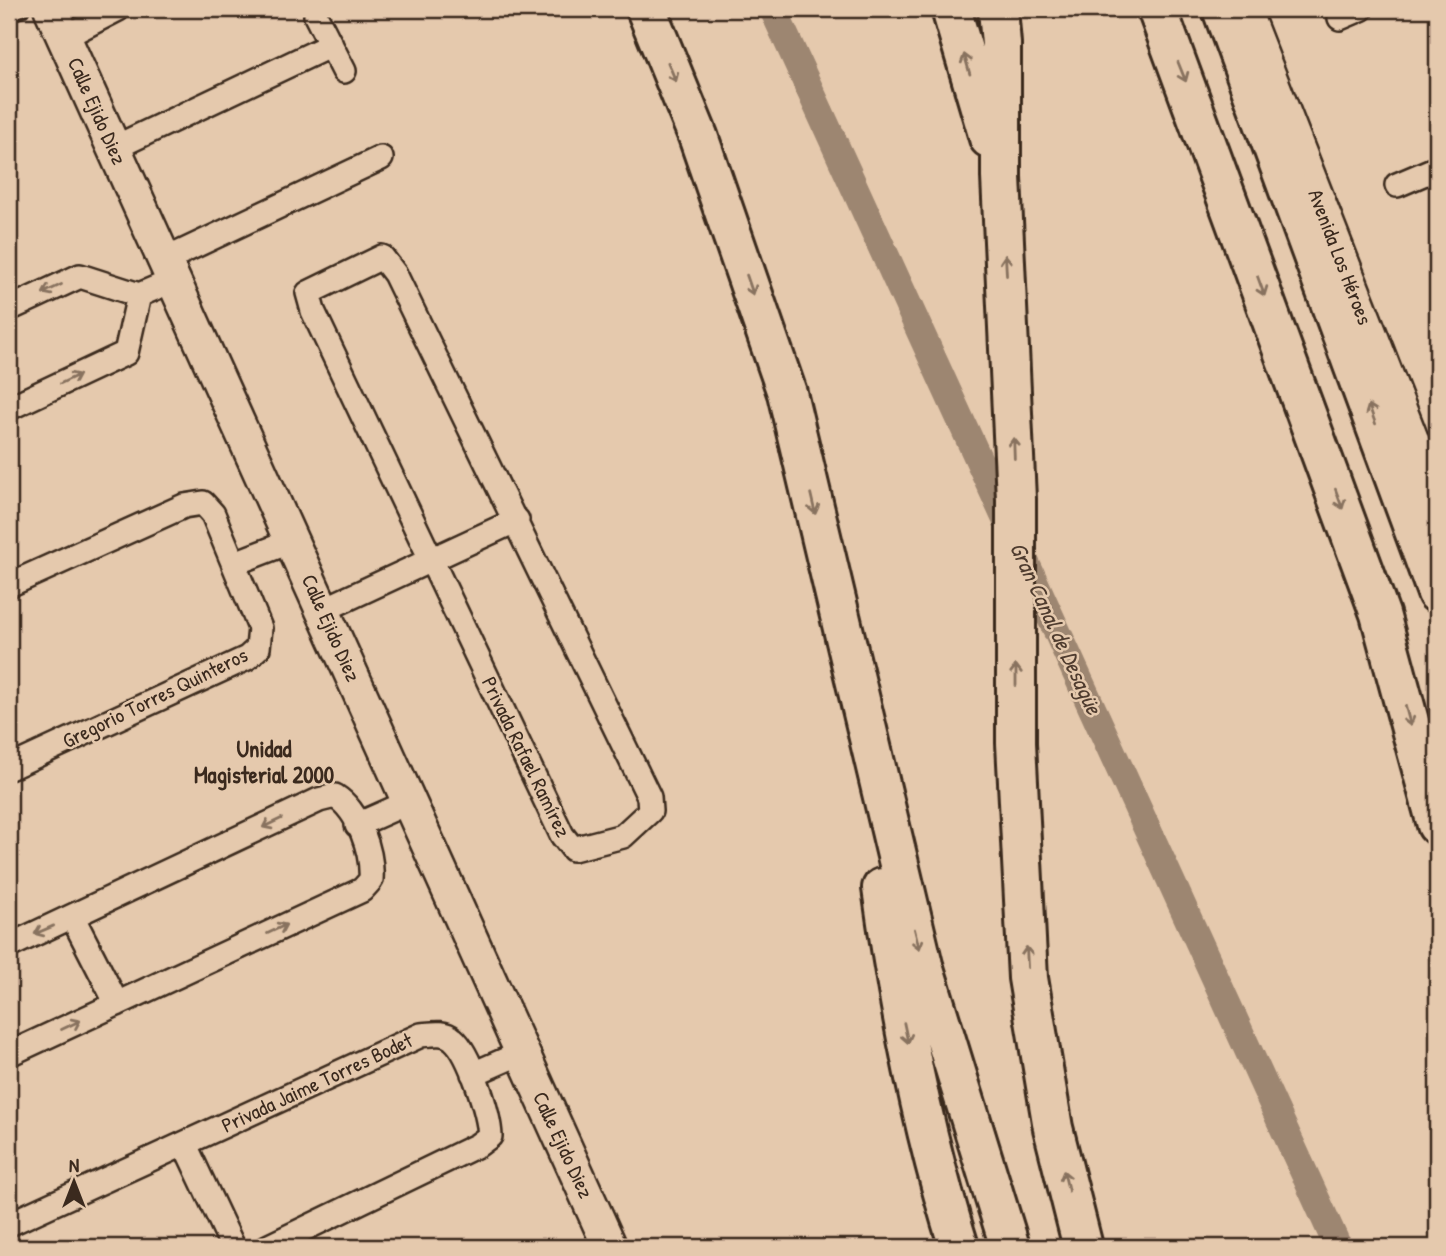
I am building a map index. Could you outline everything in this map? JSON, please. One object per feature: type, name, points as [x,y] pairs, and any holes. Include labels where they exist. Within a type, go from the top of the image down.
[{"type":"highway","points":[[646,9],[698,135],[787,393],[923,965],[1010,1247]]},
{"type":"highway","points":[[951,9],[1001,177]]},
{"type":"highway","points":[[998,9],[1001,44],[1001,177],[1016,499],[1016,743],[1028,978],[1053,1128],[1083,1247]]},
{"type":"highway","points":[[1157,9],[1380,614],[1437,825]]},
{"type":"highway","points":[[1222,9],[1437,593]]},
{"type":"highway","points":[[853,674],[894,975],[934,1169],[959,1247]]},
{"type":"main road","name":"Avenida Los Héroes","points":[[1243,9],[1437,505]]},
{"type":"main road","name":"Calle Ejido Diez","points":[[57,23],[610,1247]]},
{"type":"street","points":[[57,23],[118,9]]},
{"type":"street","points":[[316,16],[344,71]]},
{"type":"street","points":[[114,148],[331,45]]},
{"type":"street","points":[[9,408],[126,353],[139,295],[169,270],[381,158]]},
{"type":"street","points":[[1397,185],[1437,168]]},
{"type":"street","name":"Privada Rafael Ramírez","points":[[382,257],[395,274],[517,520],[649,797],[650,811],[622,836],[573,849],[562,835],[431,561],[313,311],[308,293],[382,257]]},
{"type":"street","points":[[9,309],[80,276],[139,295]]},
{"type":"street","name":"Gregorio Torres Quinteros","points":[[9,585],[184,506],[203,503],[213,514],[260,628],[258,648],[247,658],[9,768]]},
{"type":"street","points":[[323,610],[517,520]]},
{"type":"street","points":[[235,563],[292,541]]},
{"type":"street","points":[[9,946],[319,800],[335,796],[346,804],[372,861],[372,880],[362,890],[9,1054]]},
{"type":"street","points":[[357,825],[410,802]]},
{"type":"street","points":[[73,918],[117,1004]]},
{"type":"street","name":"Privada Jaime Torres Bodet","points":[[9,1224],[421,1035],[441,1033],[454,1039],[472,1073],[489,1118],[490,1136],[478,1145],[267,1247]]},
{"type":"street","points":[[472,1073],[521,1053]]},
{"type":"street","points":[[185,1145],[233,1247]]},
{"type":"lane","points":[[9,14],[22,9]]},
{"type":"waterway","name":"Gran Canal de Desagüe","points":[[773,9],[1338,1247]]},
{"type":"district","name":"Unidad Magisterial 2000","points":[[264,762]]}]
